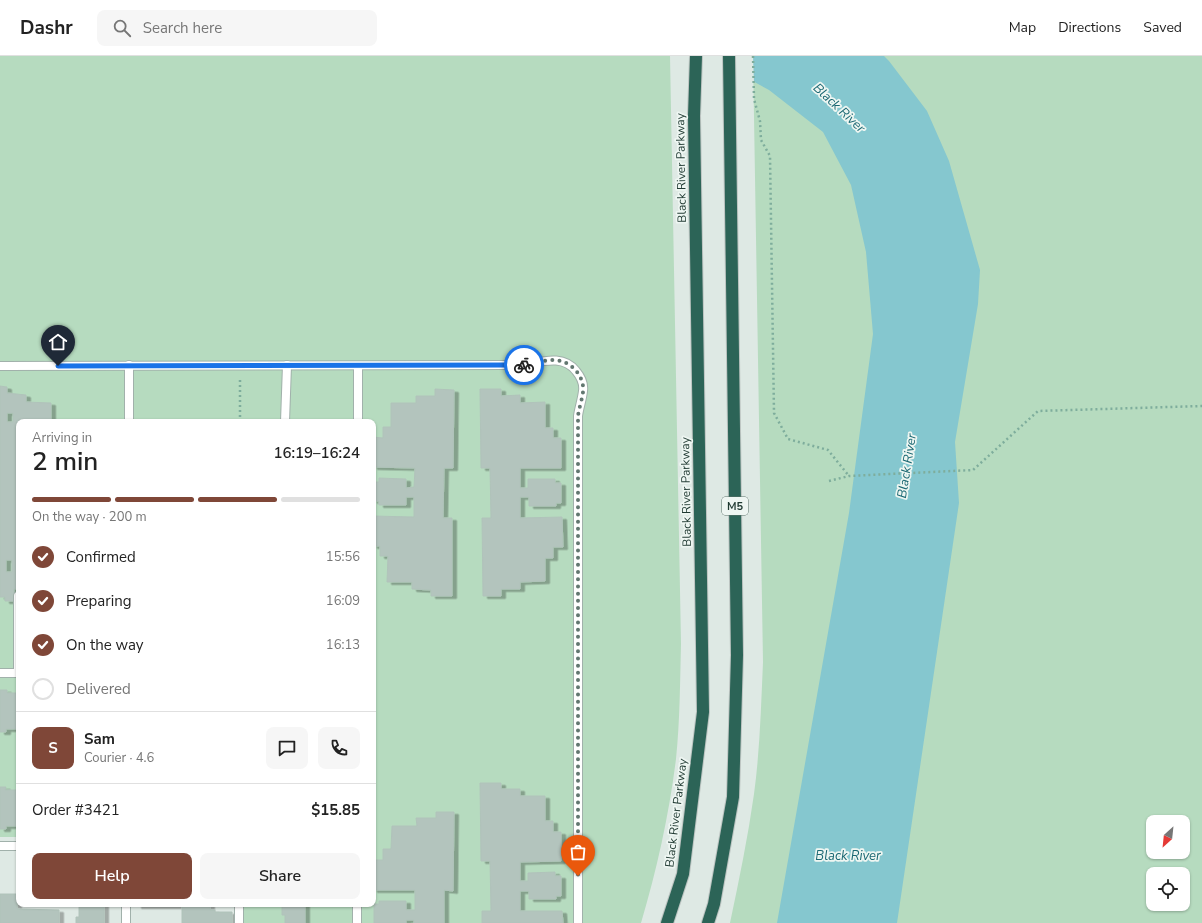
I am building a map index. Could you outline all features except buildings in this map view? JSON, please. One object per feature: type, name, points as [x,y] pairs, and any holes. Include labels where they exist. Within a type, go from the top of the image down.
[{"type":"highway","name":"M5","points":[[708,923],[714,904],[733,797],[737,663],[729,56]]},
{"type":"highway","name":"Black River Parkway","points":[[667,923],[683,874],[703,712],[694,116],[696,62]]},
{"type":"lane","points":[[0,366],[520,365],[560,360],[574,368],[582,381],[583,392],[578,416],[578,923]]},
{"type":"lane","points":[[129,366],[129,419]]},
{"type":"lane","points":[[285,419],[287,366]]},
{"type":"lane","points":[[358,366],[358,419]]},
{"type":"lane","points":[[0,673],[16,673]]},
{"type":"lane","points":[[0,846],[16,846]]},
{"type":"lane","points":[[126,907],[126,923]]},
{"type":"lane","points":[[239,907],[239,923]]},
{"type":"lane","points":[[357,907],[357,923]]},
{"type":"path","points":[[753,56],[754,99],[760,121],[761,140],[770,156],[774,413],[788,439],[828,450],[849,476]]},
{"type":"path","points":[[240,366],[240,419]]},
{"type":"path","points":[[829,481],[849,476],[973,470],[1038,411],[1202,406]]},
{"type":"green space","points":[[0,56],[670,56],[681,644],[680,702],[676,759],[670,801],[657,862],[641,923],[244,923],[244,907],[376,907],[376,419],[16,419],[16,837],[0,837]]},
{"type":"green space","points":[[753,56],[1202,56],[1202,923],[730,923],[754,794],[759,744],[763,662]]},
{"type":"water","name":"Black River","points":[[707,56],[884,56],[927,111],[949,161],[980,270],[978,304],[955,442],[959,503],[897,923],[777,923],[849,513],[873,334],[866,252],[851,185],[823,132],[769,90]]},
{"type":"pier","points":[[705,56],[753,56],[754,83],[707,58]]},
{"type":"way so far","points":[[524,365],[560,360],[574,368],[579,374],[583,386],[578,416],[578,876]]},
{"type":"route","points":[[58,366],[524,365]]}]
